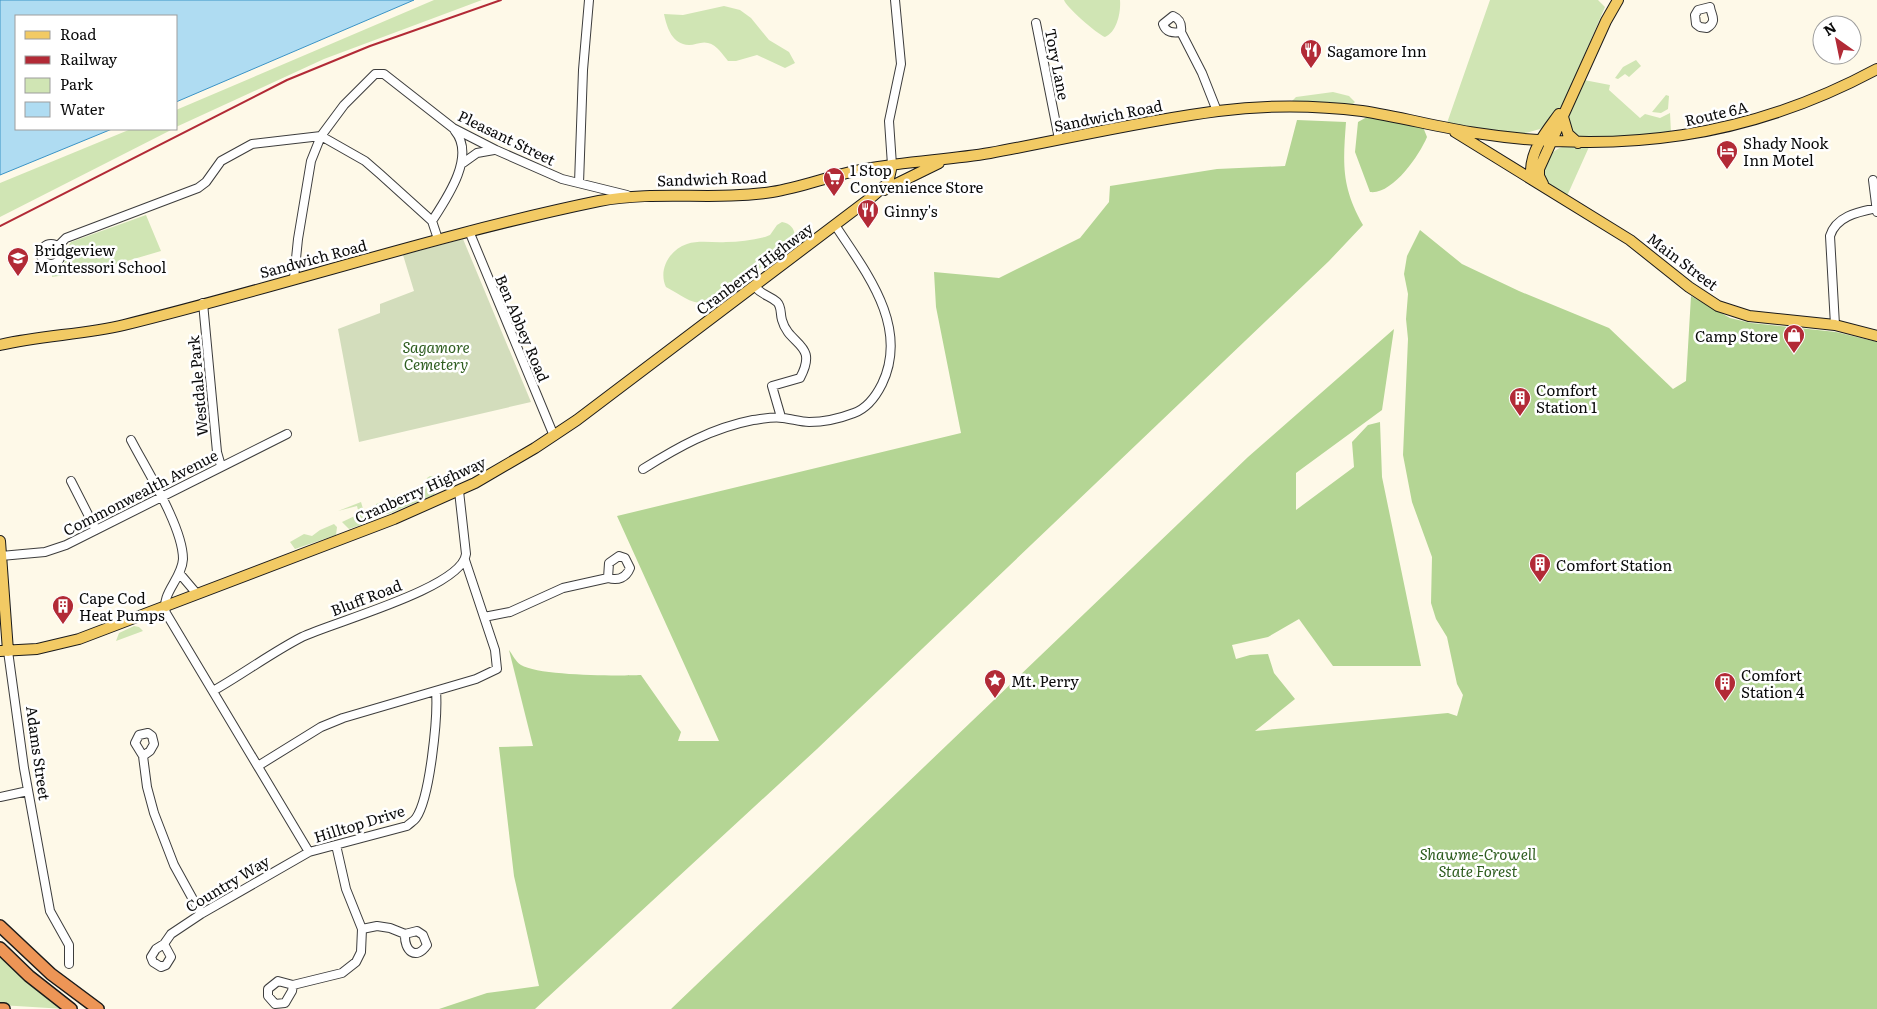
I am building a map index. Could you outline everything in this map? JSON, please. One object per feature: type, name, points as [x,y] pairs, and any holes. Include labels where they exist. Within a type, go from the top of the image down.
[{"type":"highway","points":[[0,926],[51,974],[98,1009]]},
{"type":"highway","points":[[0,948],[29,976],[71,1009]]},
{"type":"main road","points":[[1540,183],[1539,171],[1567,104],[1606,21],[1618,0]]},
{"type":"main road","name":"Route 6A","points":[[1552,141],[1578,143],[1656,140],[1700,134],[1755,120],[1824,96],[1877,69]]},
{"type":"main road","points":[[1540,183],[1533,176],[1531,168],[1540,140],[1567,104]]},
{"type":"main road","name":"Sandwich Road","points":[[0,345],[37,337],[108,328],[469,231],[628,196],[767,193],[856,171],[951,159],[1217,111],[1259,107],[1322,108],[1370,112],[1448,128],[1552,141]]},
{"type":"main road","points":[[1563,117],[1568,134],[1578,143]]},
{"type":"main road","name":"Main Street","points":[[1448,128],[1630,240],[1689,287],[1718,306],[1758,318],[1835,325],[1877,336]]},
{"type":"main road","name":"Cranberry Highway","points":[[873,196],[912,175],[951,159]]},
{"type":"main road","name":"Cranberry Highway","points":[[4,651],[65,643],[164,607],[394,519],[459,491],[496,472],[554,436],[873,196],[888,184],[892,165]]},
{"type":"main road","name":"Adams Street","points":[[0,541],[4,651]]},
{"type":"street","points":[[579,182],[582,70],[589,0]]},
{"type":"street","points":[[892,165],[889,121],[901,64],[895,0]]},
{"type":"street","name":"Tory Lane","points":[[1036,23],[1059,139]]},
{"type":"street","points":[[1182,32],[1202,73],[1217,111]]},
{"type":"street","name":"Pleasant Street","points":[[294,278],[306,181],[321,136],[362,84],[378,74],[384,74],[396,82],[453,128],[496,150],[540,170],[628,196]]},
{"type":"street","points":[[453,128],[462,144],[463,163]]},
{"type":"street","points":[[57,246],[66,238],[198,188],[206,182],[221,161],[252,144],[321,136],[365,161],[432,221],[438,239]]},
{"type":"street","points":[[432,221],[463,163],[477,153],[496,150]]},
{"type":"street","points":[[1835,325],[1830,236],[1833,228],[1842,218],[1877,210],[1872,180]]},
{"type":"street","points":[[643,469],[704,434],[752,420],[781,418],[808,422],[855,413],[869,404],[877,393],[890,359],[890,326],[880,298],[835,225]]},
{"type":"street","name":"Ben Abbey Road","points":[[469,231],[554,436]]},
{"type":"street","points":[[754,286],[762,295],[776,301],[780,306],[782,321],[802,345],[807,356],[806,366],[800,378],[772,386],[781,418]]},
{"type":"street","name":"Westdale Park","points":[[203,303],[217,452],[221,466]]},
{"type":"street","name":"Commonwealth Avenue","points":[[1,556],[52,551],[287,434]]},
{"type":"street","points":[[131,440],[181,543],[182,563],[180,574],[167,596],[164,607]]},
{"type":"street","points":[[71,481],[96,530]]},
{"type":"street","points":[[258,766],[321,727],[343,718],[476,679],[497,669],[495,650],[466,560],[459,491]]},
{"type":"street","name":"Bluff Road","points":[[213,691],[304,636],[401,600],[438,583],[452,574],[466,560]]},
{"type":"street","points":[[180,574],[197,594]]},
{"type":"street","points":[[484,617],[510,612],[563,588],[608,578]]},
{"type":"street","name":"Hilltop Drive","points":[[164,607],[189,655],[213,691],[309,852],[407,826],[416,820],[427,782],[433,750],[438,712],[436,691]]},
{"type":"street","name":"Adams Street","points":[[4,651],[50,911],[69,945],[69,964]]},
{"type":"street","points":[[143,756],[147,787],[154,813],[174,865],[201,914]]},
{"type":"street","points":[[0,797],[28,791]]},
{"type":"street","points":[[293,985],[342,973],[356,962],[361,952],[362,929],[346,889],[336,845]]},
{"type":"street","name":"Country Way","points":[[164,944],[171,934],[201,914],[309,852]]},
{"type":"street","points":[[362,929],[377,926],[390,928],[405,934]]},
{"type":"green space","points":[[434,0],[482,0],[324,59],[178,126],[178,109]]},
{"type":"green space","points":[[1064,0],[1120,0],[1119,16],[1113,31],[1105,37],[1095,31]]},
{"type":"green space","points":[[1490,0],[1598,0],[1605,7],[1564,102],[1550,121],[1540,129],[1522,134],[1447,123]]},
{"type":"green space","points":[[724,6],[740,10],[751,18],[769,40],[789,52],[795,63],[785,68],[757,55],[736,61],[728,61],[720,50],[711,44],[703,42],[689,45],[678,42],[669,30],[664,14],[683,15]]},
{"type":"green space","points":[[1636,60],[1641,66],[1629,77],[1625,74],[1618,79],[1615,78],[1623,67]]},
{"type":"green space","points":[[1584,80],[1610,85],[1609,90],[1640,118],[1645,114],[1660,118],[1670,113],[1671,133],[1646,136],[1579,137],[1572,133],[1567,117]]},
{"type":"green space","points":[[1333,92],[1349,96],[1355,102],[1351,106],[1291,102],[1296,97]]},
{"type":"green space","points":[[1666,95],[1669,96],[1668,109],[1661,113],[1652,112]]},
{"type":"green space","points":[[1367,117],[1423,127],[1427,137],[1411,164],[1396,181],[1378,191],[1370,192],[1355,152],[1358,122]]},
{"type":"green space","points":[[1297,120],[1346,122],[1345,175],[1351,198],[1363,225],[1329,261],[817,749],[535,1009],[439,1009],[487,993],[539,986],[514,876],[499,747],[533,746],[509,650],[521,665],[530,669],[579,674],[641,675],[681,732],[678,741],[719,741],[617,516],[961,433],[936,307],[934,272],[999,278],[1080,238],[1109,202],[1110,186],[1217,169],[1285,166]]},
{"type":"green space","points":[[129,130],[171,130],[0,217],[0,183]]},
{"type":"green space","points":[[1566,146],[1589,147],[1567,196],[1544,181],[1543,175],[1543,169],[1551,154]]},
{"type":"green space","points":[[146,215],[161,251],[93,271],[52,277],[52,271],[58,269],[64,263],[68,246],[71,242]]},
{"type":"green space","points":[[782,222],[794,230],[793,243],[717,301],[709,303],[696,302],[684,298],[666,287],[663,274],[664,268],[670,256],[681,247],[696,242],[736,242],[765,237],[770,235],[777,225]]},
{"type":"green space","name":"Shawme-Crowell State Forest","points":[[1420,230],[1462,264],[1519,291],[1609,328],[1673,389],[1686,381],[1691,296],[1730,318],[1751,323],[1836,332],[1877,342],[1877,1009],[671,1009],[1248,457],[1394,329],[1382,410],[1296,473],[1296,510],[1354,467],[1352,442],[1368,425],[1380,422],[1382,477],[1421,666],[1333,666],[1299,619],[1268,637],[1232,645],[1236,659],[1250,655],[1268,654],[1274,673],[1295,699],[1255,731],[1448,713],[1457,716],[1463,695],[1457,684],[1447,637],[1436,619],[1431,603],[1432,557],[1412,502],[1403,455],[1408,339],[1406,319],[1408,294],[1404,274],[1407,256]]},
{"type":"green space","name":"Sagamore Cemetery","points":[[463,239],[531,402],[359,442],[338,329],[380,313],[380,304],[414,291],[403,255]]},
{"type":"green space","points":[[430,476],[435,477],[438,484],[434,495],[388,514],[377,512],[376,504],[426,485],[427,478]]},
{"type":"green space","points":[[361,502],[366,519],[361,525],[349,529],[342,522],[359,514],[357,506],[338,511]]},
{"type":"green space","points":[[334,524],[337,527],[336,535],[295,549],[290,542],[304,534],[312,536]]},
{"type":"green space","points":[[134,626],[139,627],[143,631],[116,641],[119,633]]},
{"type":"green space","points":[[0,954],[65,1009],[0,1005]]},
{"type":"water","points":[[0,0],[414,0],[178,101],[178,15],[15,15],[15,130],[110,130],[0,175]]},
{"type":"railway","points":[[0,226],[287,80],[370,46],[501,0]]},
{"type":"place","name":"Sagamore Inn","points":[[1311,69]]},
{"type":"place","name":"Shady Nook Inn Motel","points":[[1727,170]]},
{"type":"place","name":"1 Stop Convenience Store","points":[[834,197]]},
{"type":"place","name":"Ginny's","points":[[868,229]]},
{"type":"place","name":"Bridgeview Montessori School","points":[[18,277]]},
{"type":"place","name":"Camp Store","points":[[1794,354]]},
{"type":"place","name":"Comfort Station 1","points":[[1520,417]]},
{"type":"place","name":"Comfort Station","points":[[1540,583]]},
{"type":"place","name":"Cape Cod Heat Pumps","points":[[63,625]]},
{"type":"place","name":"Mt. Perry","points":[[995,699]]},
{"type":"place","name":"Comfort Station 4","points":[[1725,702]]}]
